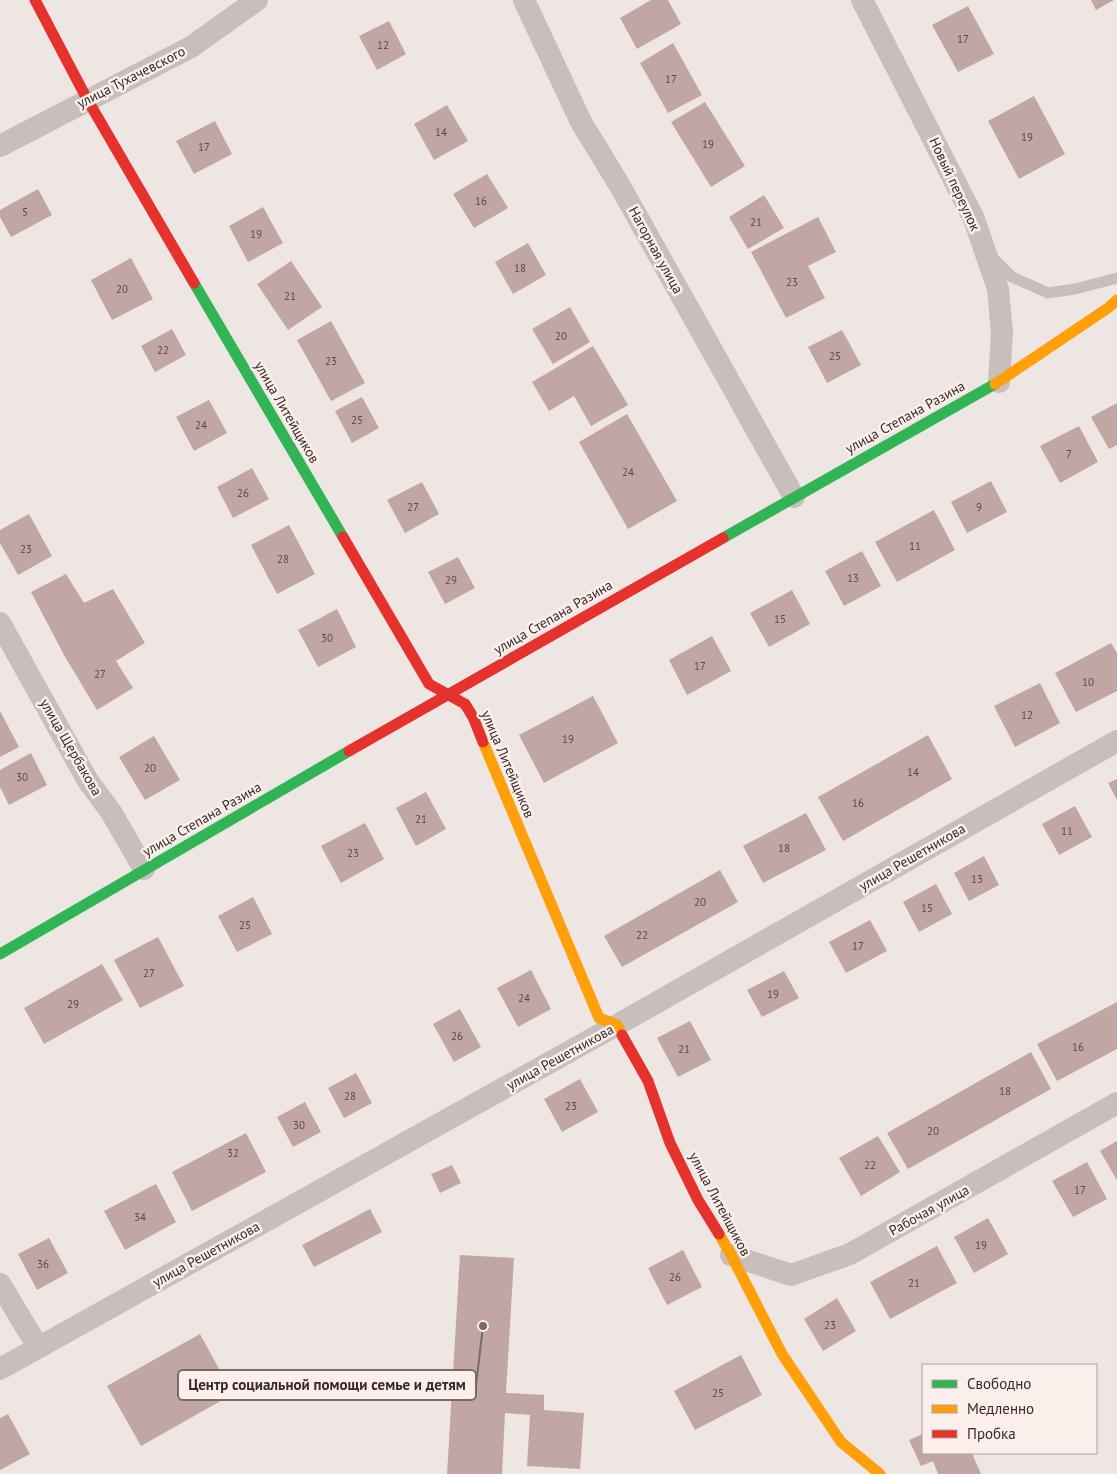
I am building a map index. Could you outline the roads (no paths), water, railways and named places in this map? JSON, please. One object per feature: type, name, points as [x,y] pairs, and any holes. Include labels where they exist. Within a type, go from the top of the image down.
[{"type":"street","name":"улица Литейщиков","points":[[35,0],[88,99],[429,684],[465,704],[473,717],[599,1018],[617,1025],[648,1082],[670,1143],[698,1200],[731,1255],[782,1354],[840,1442],[880,1474]]},
{"type":"street","name":"улица Тухачевского","points":[[0,146],[191,46],[257,0]]},
{"type":"street","name":"Нагорная улица","points":[[524,0],[581,122],[620,186],[794,497]]},
{"type":"street","name":"Новый переулок","points":[[862,0],[974,219],[998,289],[1002,333],[999,382]]},
{"type":"street","name":"улица Степана Разина","points":[[0,954],[446,695],[999,382],[1117,300]]},
{"type":"street","name":"улица Щербакова","points":[[0,623],[88,781],[111,812],[144,869]]},
{"type":"street","name":"улица Решетникова","points":[[0,1369],[617,1025],[1117,741]]},
{"type":"street","name":"Рабочая улица","points":[[731,1255],[791,1275],[850,1254],[1117,1103]]},
{"type":"street","points":[[0,1284],[38,1347]]},
{"type":"lane","points":[[983,247],[1012,278],[1048,293],[1117,278]]},
{"type":"place","name":"Центр социальной помощи семье и детям","points":[[483,1326]]}]
